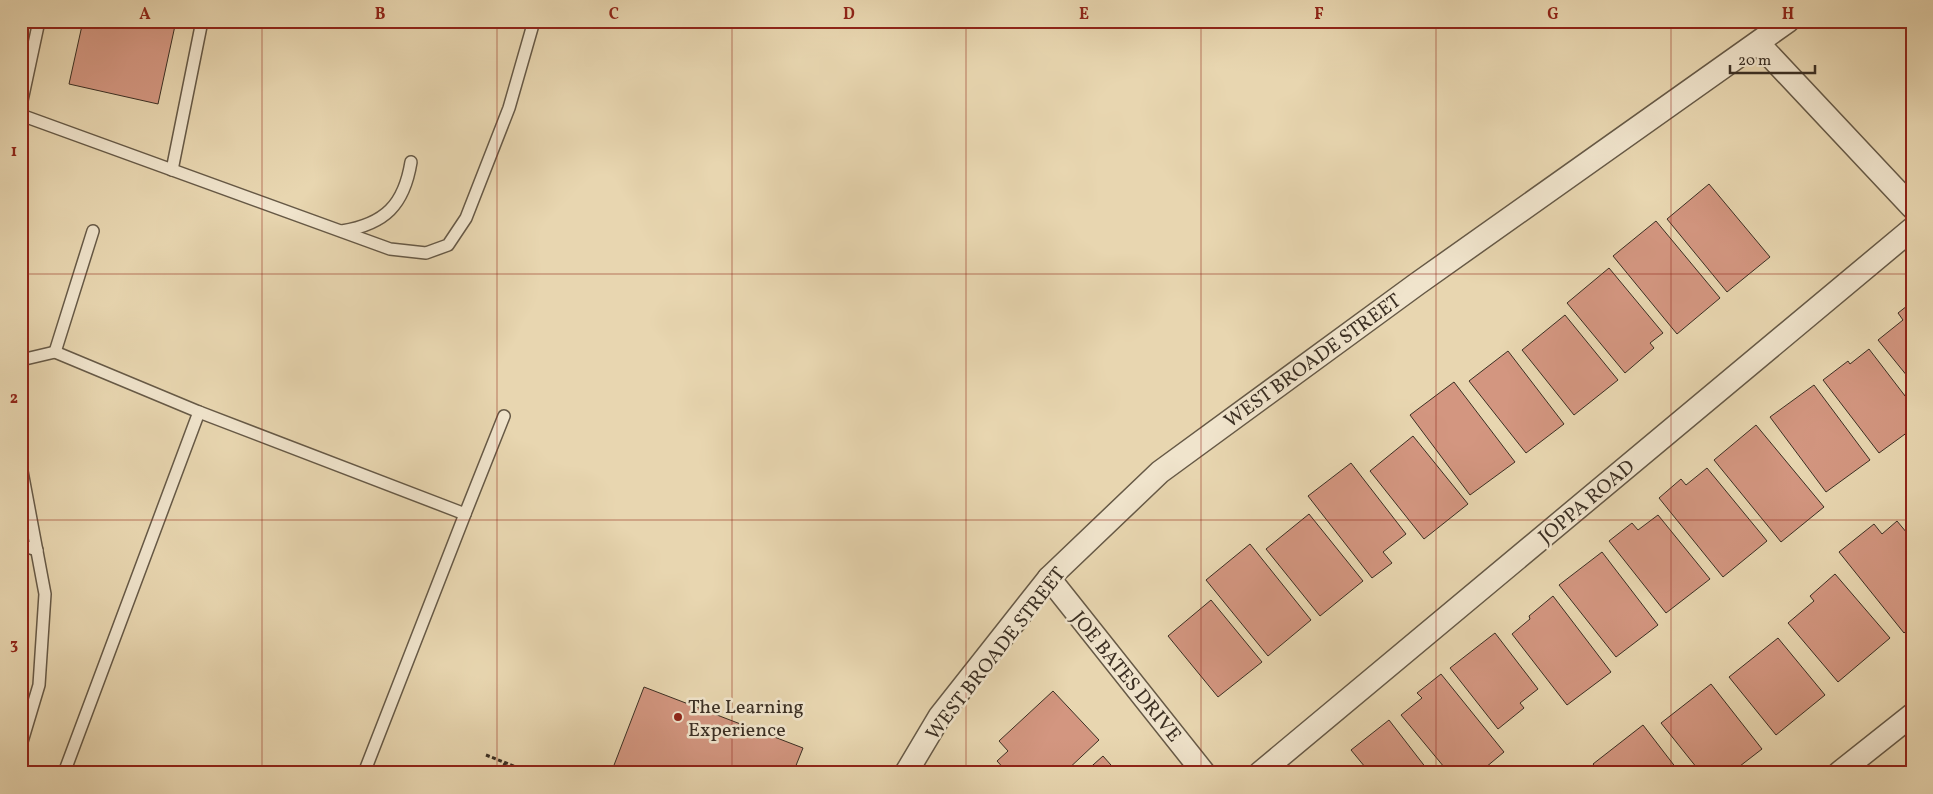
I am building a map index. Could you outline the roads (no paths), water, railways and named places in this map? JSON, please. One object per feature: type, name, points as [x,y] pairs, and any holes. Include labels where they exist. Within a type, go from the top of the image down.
[{"type":"street","name":"WEST BROADE STREET","points":[[906,773],[940,716],[1049,578],[1160,472],[1418,284],[1788,21]]},
{"type":"street","points":[[1758,43],[1912,207]]},
{"type":"street","name":"JOPPA ROAD","points":[[1260,773],[1912,229]]},
{"type":"street","name":"JOE BATES DRIVE","points":[[1049,578],[1204,773]]},
{"type":"street","points":[[1839,773],[1912,714]]},
{"type":"lane","points":[[21,105],[39,21]]},
{"type":"lane","points":[[172,170],[202,21]]},
{"type":"lane","points":[[21,115],[390,249],[426,252],[448,245],[466,218],[509,108],[534,21]]},
{"type":"lane","points":[[340,231],[361,228],[382,218],[395,206],[408,180],[411,162]]},
{"type":"lane","points":[[55,352],[93,231]]},
{"type":"lane","points":[[21,360],[55,352],[199,412],[465,514]]},
{"type":"lane","points":[[64,773],[199,412]]},
{"type":"lane","points":[[364,773],[504,416]]},
{"type":"lane","points":[[21,466],[45,594],[39,686],[21,744]]},
{"type":"lane","points":[[21,545],[37,550]]},
{"type":"place","name":"The Learning Experience","points":[[678,717]]}]
